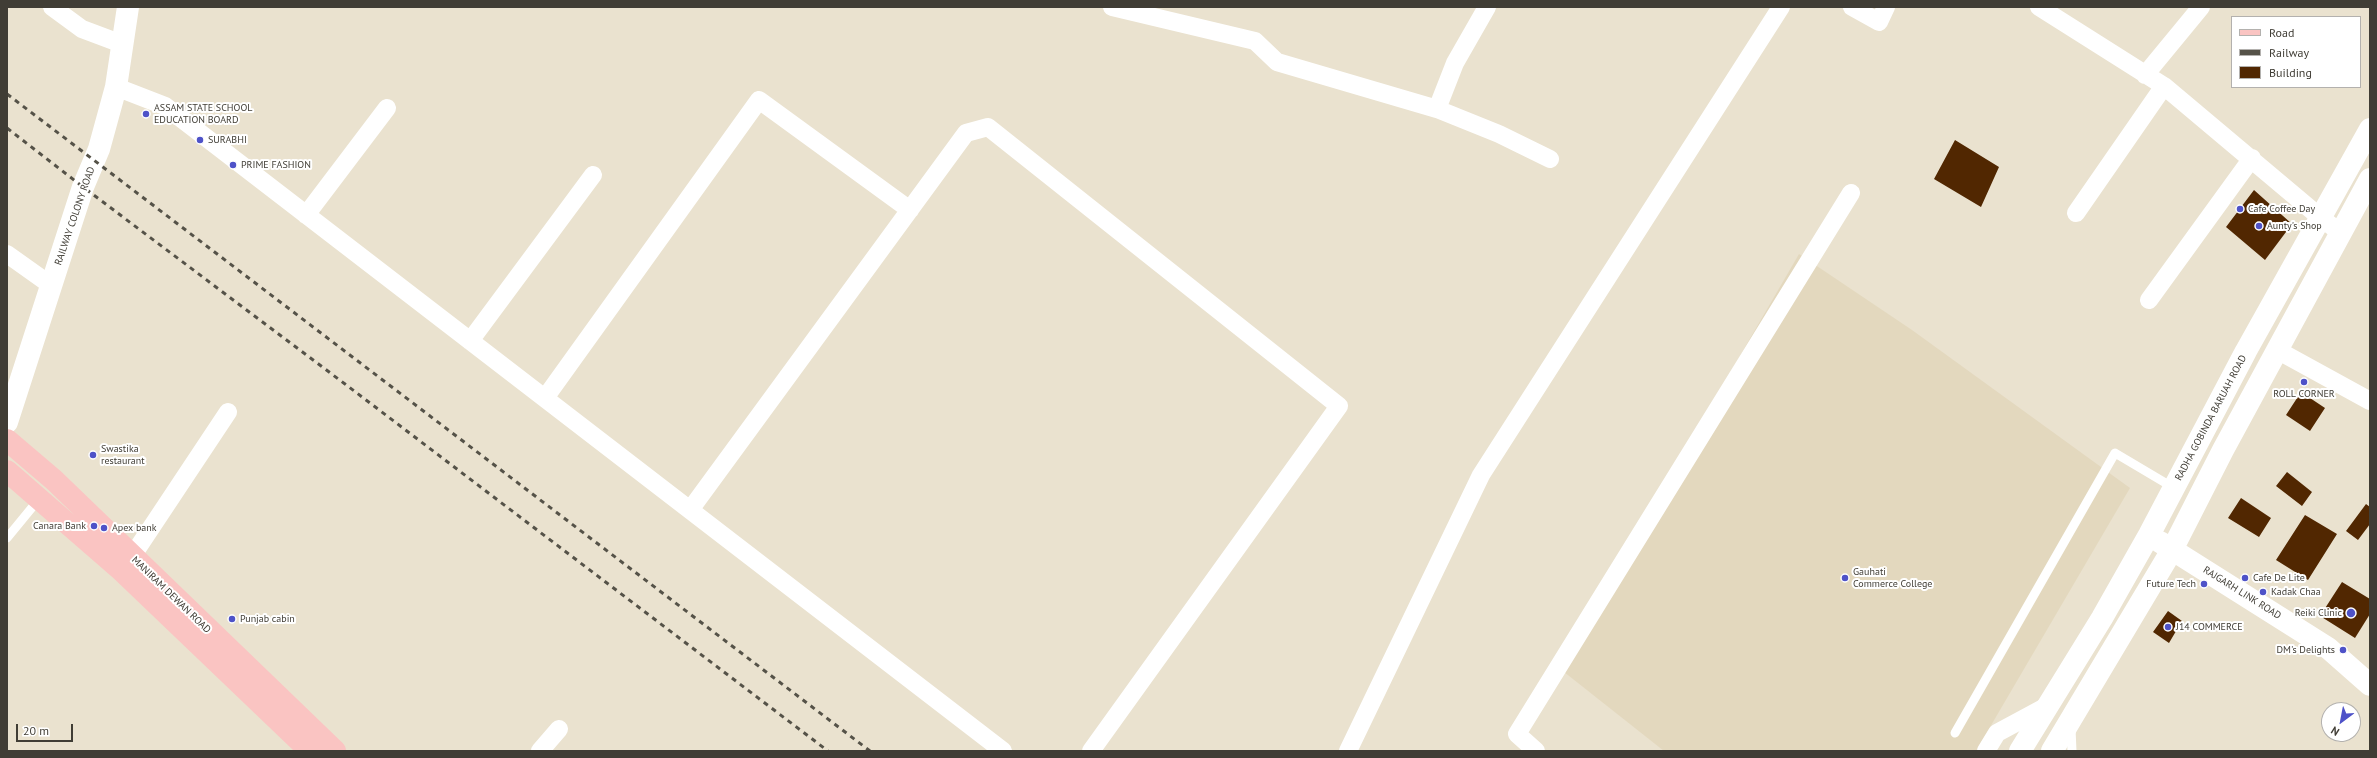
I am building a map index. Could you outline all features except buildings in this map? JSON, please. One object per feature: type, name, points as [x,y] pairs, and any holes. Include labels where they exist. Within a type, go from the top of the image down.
[{"type":"main road","name":"RAILWAY COLONY ROAD","points":[[7,422],[83,187],[99,149],[116,87],[128,7]]},
{"type":"main road","name":"RADHA GOBINDA BARUAH ROAD","points":[[2020,751],[2049,706],[2149,535],[2246,351],[2370,129]]},
{"type":"main road","points":[[2052,751],[2172,550],[2277,350],[2370,179]]},
{"type":"main road","name":"MANIRAM DEWAN ROAD","points":[[7,440],[54,480],[127,564],[310,751]]},
{"type":"main road","name":"MANIRAM DEWAN ROAD","points":[[7,471],[39,499],[127,564],[334,751]]},
{"type":"main road","name":"RAJGARH LINK ROAD","points":[[2149,535],[2328,648],[2370,685]]},
{"type":"main road","points":[[2080,654],[2102,667]]},
{"type":"street","points":[[52,7],[82,29],[122,44]]},
{"type":"street","points":[[1112,7],[1255,42],[1277,62],[1438,109],[1498,134],[1550,159]]},
{"type":"street","points":[[1438,109],[1455,63],[1487,7]]},
{"type":"street","points":[[1348,751],[1481,475],[1781,7]]},
{"type":"street","points":[[1852,7],[1879,22],[1886,7]]},
{"type":"street","points":[[2039,7],[2164,86],[2252,158],[2321,218],[2341,233]]},
{"type":"street","points":[[2145,74],[2201,7]]},
{"type":"street","points":[[2076,213],[2164,86]]},
{"type":"street","points":[[116,87],[165,106],[1003,751]]},
{"type":"street","points":[[545,398],[759,100],[910,210]]},
{"type":"street","points":[[306,215],[387,108]]},
{"type":"street","points":[[690,510],[966,133],[988,127],[1339,406],[1091,751]]},
{"type":"street","points":[[2149,300],[2252,158]]},
{"type":"street","points":[[470,341],[593,175]]},
{"type":"street","points":[[1536,751],[1517,734],[1851,193]]},
{"type":"street","points":[[7,254],[52,286]]},
{"type":"street","points":[[2277,350],[2370,401]]},
{"type":"street","points":[[127,564],[228,412]]},
{"type":"street","points":[[1986,751],[1997,733],[2049,706]]},
{"type":"street","points":[[540,751],[558,729]]},
{"type":"lane","points":[[1955,733],[2115,453],[2174,488]]},
{"type":"lane","points":[[7,538],[39,499]]},
{"type":"lane","points":[[2070,721],[2072,751]]},
{"type":"shaded area","name":"Gauhati Commerce College","points":[[1799,254],[1912,330],[2130,488],[1976,751],[1664,751],[1559,668]]},
{"type":"railway","points":[[7,94],[870,751]]},
{"type":"railway","points":[[7,128],[828,751]]},
{"type":"place","name":"ASSAM STATE SCHOOL EDUCATION BOARD","points":[[146,114]]},
{"type":"place","name":"SURABHI","points":[[200,140]]},
{"type":"place","name":"PRIME FASHION","points":[[233,165]]},
{"type":"place","name":"Cafe Coffee Day","points":[[2240,209]]},
{"type":"place","name":"Aunty's Shop","points":[[2259,226]]},
{"type":"place","name":"ROLL CORNER","points":[[2304,382]]},
{"type":"place","name":"Swastika restaurant","points":[[93,455]]},
{"type":"place","name":"Canara Bank","points":[[94,526]]},
{"type":"place","name":"Apex bank","points":[[104,528]]},
{"type":"place","name":"Gauhati Commerce College","points":[[1845,578]]},
{"type":"place","name":"Cafe De Lite","points":[[2245,578]]},
{"type":"place","name":"Future Tech","points":[[2204,584]]},
{"type":"place","name":"Kadak Chaa","points":[[2263,592]]},
{"type":"place","name":"Reiki Clinic","points":[[2351,613]]},
{"type":"place","name":"Punjab cabin","points":[[232,619]]},
{"type":"place","name":"J14 COMMERCE","points":[[2168,627]]},
{"type":"place","name":"DM's Delights","points":[[2343,650]]}]
